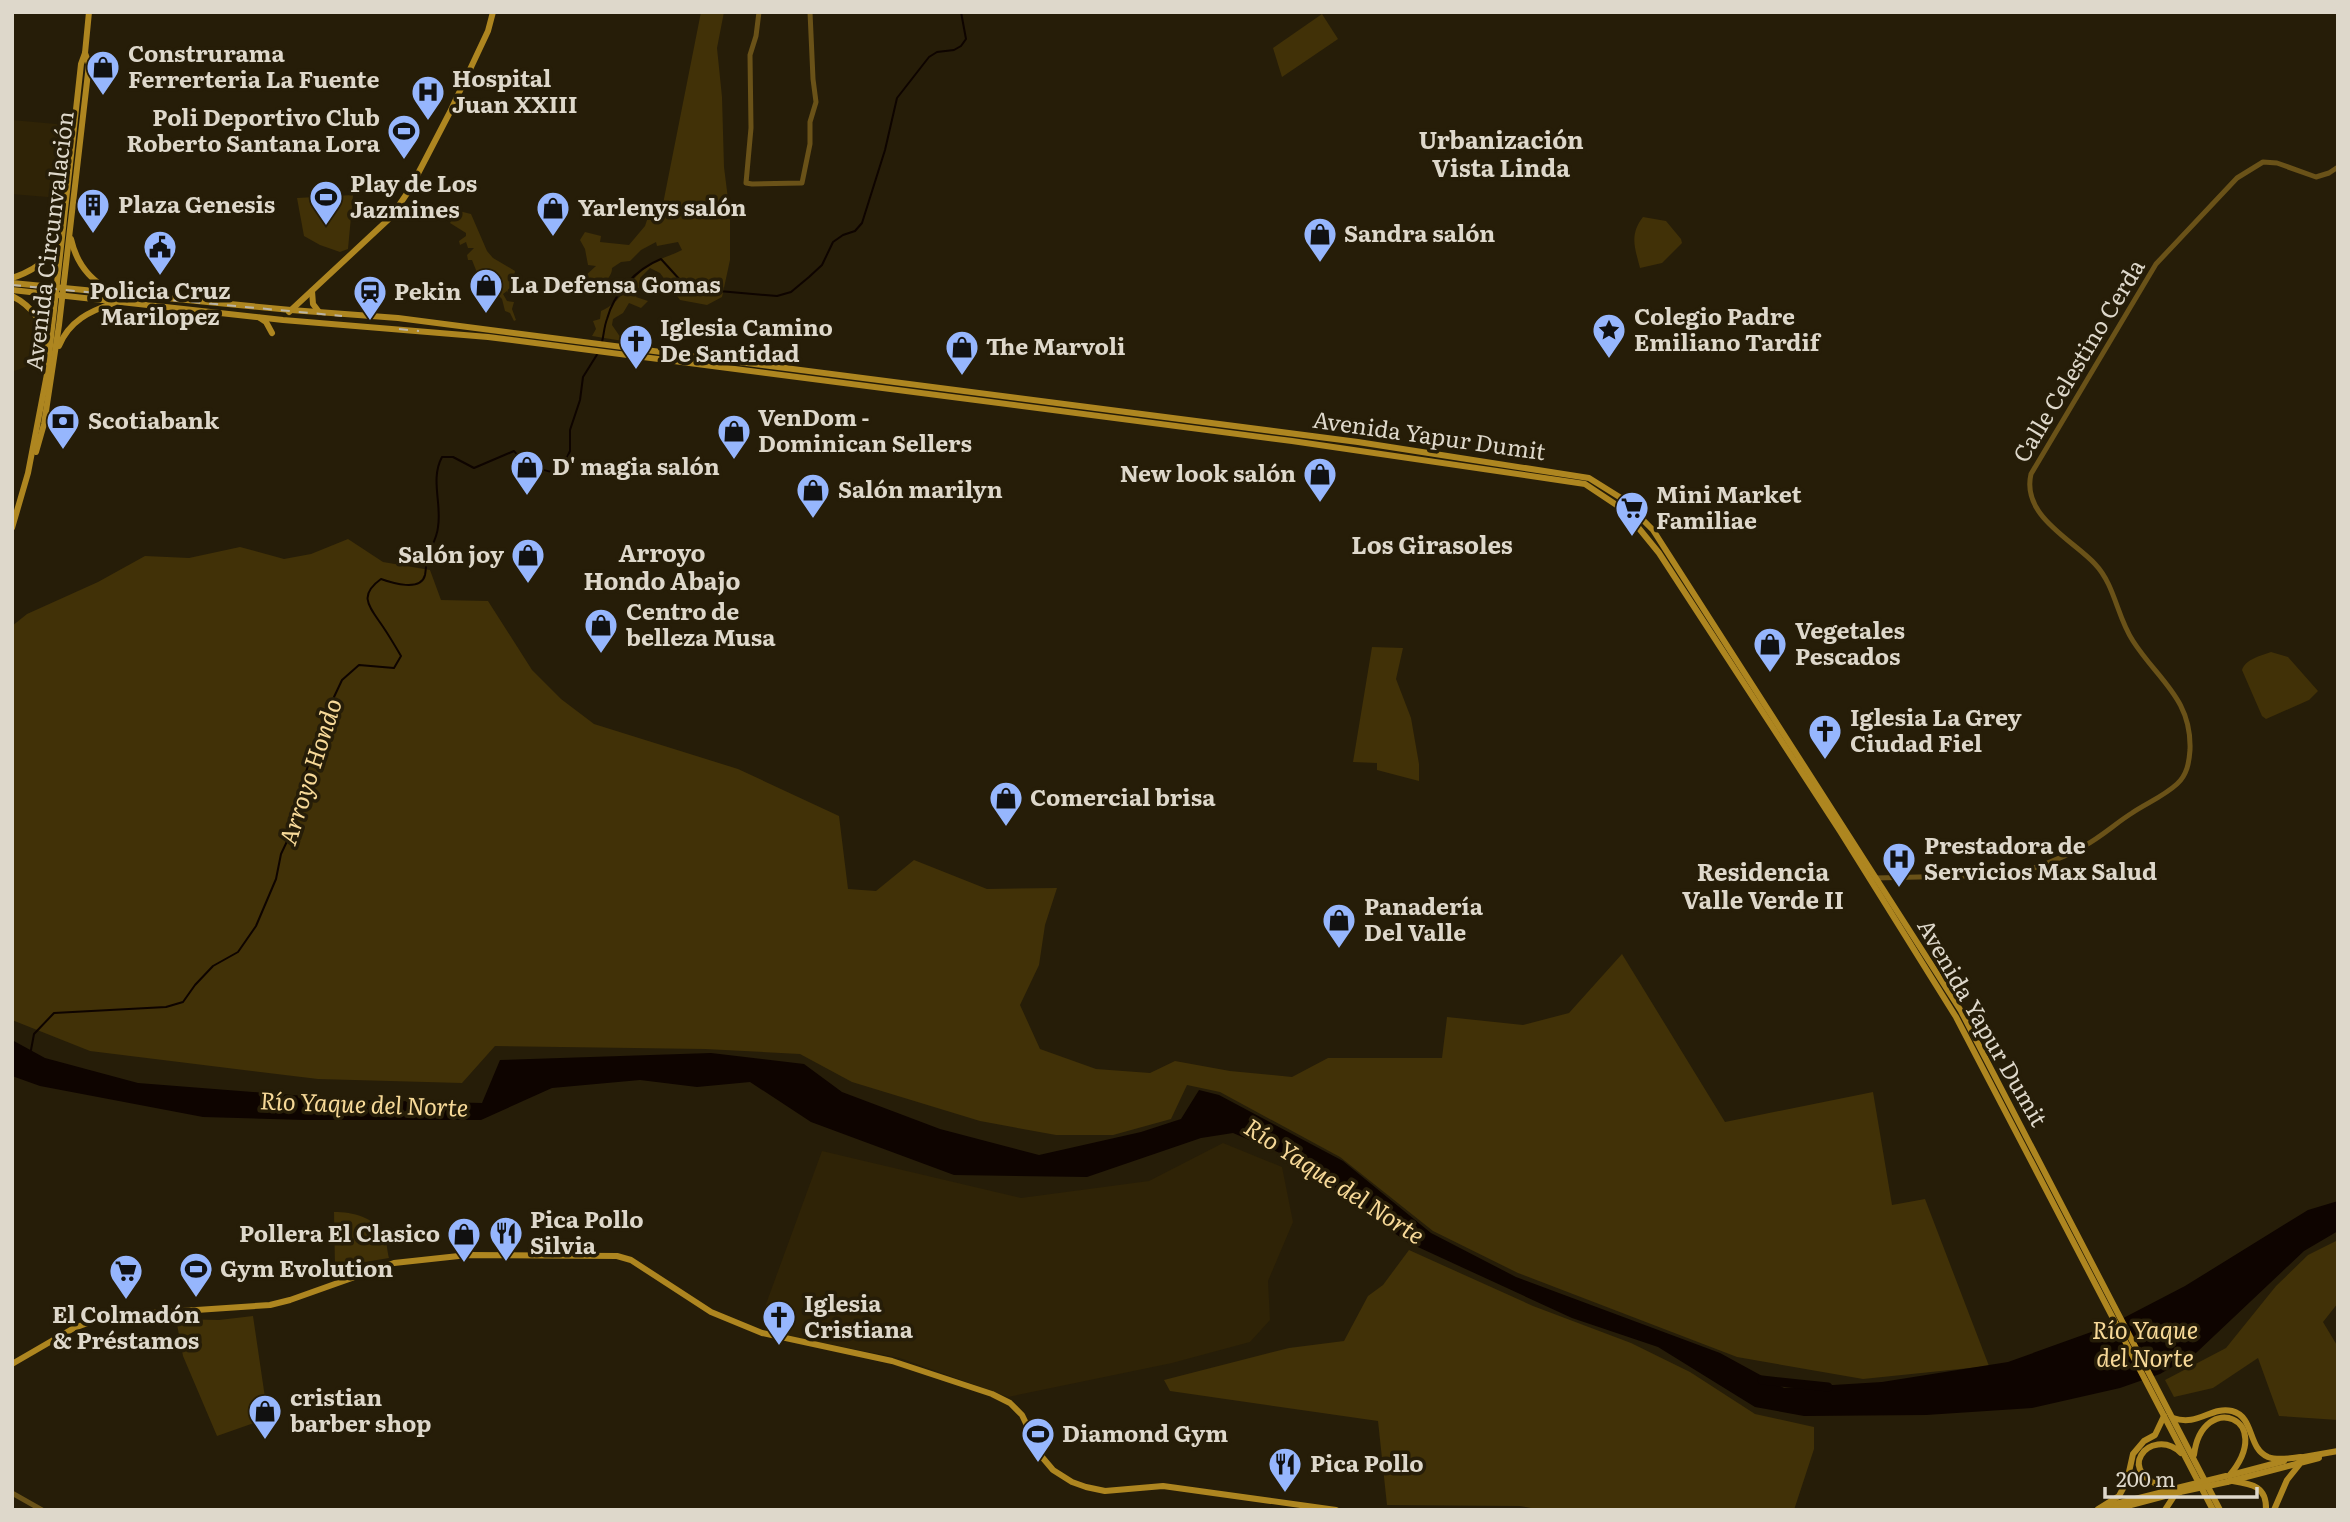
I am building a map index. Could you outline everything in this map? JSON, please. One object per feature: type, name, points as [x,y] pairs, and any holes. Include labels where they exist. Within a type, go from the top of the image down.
[{"type":"main road","name":"Avenida Circunvalación","points":[[12,528],[28,472],[52,358],[66,228],[89,64],[85,53],[89,12]]},
{"type":"main road","points":[[283,320],[391,217],[410,189],[488,31],[493,12]]},
{"type":"main road","points":[[12,280],[43,262],[66,228]]},
{"type":"main road","points":[[66,228],[85,271],[114,293]]},
{"type":"main road","points":[[12,280],[60,292]]},
{"type":"main road","points":[[12,290],[60,292]]},
{"type":"main road","points":[[312,291],[313,304],[319,312]]},
{"type":"main road","name":"Avenida Yapur Dumit","points":[[60,292],[114,293],[398,318],[1585,484],[1624,510],[1659,553],[1977,1048]]},
{"type":"main road","name":"Avenida Yapur Dumit","points":[[60,292],[116,302],[258,318],[573,344]]},
{"type":"main road","points":[[12,296],[36,315],[52,358]]},
{"type":"main road","points":[[52,358],[75,322],[92,311],[116,302]]},
{"type":"main road","points":[[258,318],[266,322],[272,333]]},
{"type":"main road","name":"Avenida Yapur Dumit","points":[[618,350],[1373,444],[1589,478],[1634,509],[1653,530],[1940,977],[2216,1508]]},
{"type":"main road","points":[[12,1364],[74,1328],[107,1316],[270,1304],[290,1300],[388,1265],[448,1256],[603,1254],[631,1259],[711,1312],[762,1333],[891,1361],[992,1394],[1010,1403],[1022,1415],[1042,1457],[1053,1470],[1086,1488],[1105,1491],[1163,1486],[1336,1510]]},
{"type":"main road","points":[[2096,1509],[2119,1496],[2133,1454],[2144,1441],[2155,1435],[2167,1414],[2183,1422],[2220,1411],[2232,1411],[2245,1420],[2257,1448],[2268,1457],[2302,1460]]},
{"type":"main road","points":[[2177,1491],[2158,1486],[2146,1479],[2139,1467],[2141,1455],[2151,1446],[2162,1444],[2176,1448],[2190,1458],[2196,1437],[2203,1428],[2222,1417],[2238,1422],[2244,1429],[2246,1440],[2241,1462],[2228,1479]]},
{"type":"main road","points":[[2096,1509],[2338,1452]]},
{"type":"main road","points":[[2274,1510],[2287,1480],[2302,1460]]},
{"type":"main road","points":[[2228,1479],[2253,1485],[2261,1490],[2266,1497],[2266,1510]]},
{"type":"main road","points":[[2112,1510],[2177,1491]]},
{"type":"main road","points":[[2165,1510],[2177,1491]]},
{"type":"street","points":[[759,12],[750,55],[751,128],[746,184],[802,183],[810,145],[810,122],[816,102],[810,12]]},
{"type":"street","name":"Calle Celestino Cerda","points":[[1868,878],[2022,873],[2084,847],[2169,790],[2185,775],[2190,735],[2180,702],[2131,638],[2103,573],[2048,524],[2033,499],[2031,474],[2156,264],[2237,178],[2263,162],[2277,163],[2316,177],[2338,167]]},
{"type":"street","points":[[12,1493],[42,1510]]},
{"type":"shaded area","points":[[701,12],[724,12],[717,48],[722,97],[724,167],[730,215],[730,260],[722,297],[707,305],[680,300],[660,273],[650,268],[640,278],[643,285],[636,297],[648,301],[641,308],[629,303],[623,313],[613,319],[612,325],[623,341],[592,336],[596,329],[593,321],[600,319],[601,311],[614,303],[640,273],[655,262],[682,250],[678,242],[657,246],[656,242],[641,250],[630,261],[621,262],[612,268],[607,279],[590,290],[585,276],[596,266],[588,265],[580,240],[585,232],[601,236],[600,242],[629,245],[647,220],[660,219]]},
{"type":"shaded area","points":[[1322,14],[1338,39],[1282,77],[1273,48]]},
{"type":"shaded area","points":[[12,120],[67,125],[59,198],[12,194]]},
{"type":"shaded area","name":"Play de Los Jazmines","points":[[353,195],[348,249],[340,252],[304,236],[297,198]]},
{"type":"shaded area","points":[[459,211],[471,214],[487,251],[493,258],[515,271],[511,293],[509,295],[507,291],[503,294],[507,301],[514,302],[512,309],[516,320],[505,311],[498,295],[492,304],[485,304],[487,298],[472,260],[468,260],[467,255],[474,248],[468,248],[466,242],[460,245],[459,241],[466,233],[450,223]]},
{"type":"shaded area","points":[[1643,217],[1666,221],[1682,243],[1662,263],[1640,268],[1635,236]]},
{"type":"shaded area","points":[[12,298],[32,315],[42,334],[44,360],[12,372]]},
{"type":"shaded area","points":[[348,539],[383,562],[430,570],[441,600],[488,601],[532,670],[561,699],[594,724],[738,769],[839,816],[848,889],[876,891],[914,860],[987,889],[1057,888],[1045,925],[1039,965],[1020,1005],[1040,1049],[1096,1069],[1150,1073],[1175,1061],[1230,1071],[1292,1077],[1328,1058],[1442,1058],[1447,1017],[1523,1025],[1569,1013],[1622,954],[1725,1122],[1873,1092],[1892,1205],[1925,1199],[1989,1366],[1863,1379],[1737,1357],[1518,1273],[1433,1231],[1340,1157],[1220,1092],[1187,1085],[1171,1119],[1113,1135],[1056,1135],[980,1121],[852,1082],[800,1054],[705,1049],[495,1046],[462,1083],[318,1079],[90,1051],[12,1020],[12,626],[27,614],[98,582],[145,556],[189,558],[240,547],[284,559],[311,554]]},
{"type":"shaded area","points":[[1372,647],[1403,648],[1396,679],[1411,718],[1419,764],[1419,781],[1377,770],[1377,763],[1353,762]]},
{"type":"shaded area","points":[[2271,652],[2288,657],[2318,691],[2309,700],[2266,719],[2262,716],[2242,670],[2250,661]]},
{"type":"shaded area","points":[[1223,1143],[1282,1167],[1293,1222],[1268,1281],[1270,1320],[1250,1342],[1172,1363],[1008,1397],[900,1358],[770,1333],[762,1315],[822,1151],[1021,1198],[1149,1181]]},
{"type":"shaded area","points":[[334,1212],[356,1215],[375,1224],[384,1235],[389,1258],[335,1267]]},
{"type":"shaded area","points":[[2338,1240],[2338,1303],[2323,1322],[2338,1347],[2338,1420],[2279,1416],[2258,1358],[2213,1388],[2174,1397],[2165,1380],[2226,1348],[2276,1286],[2308,1255]]},
{"type":"shaded area","points":[[1409,1250],[1533,1306],[1631,1343],[1690,1372],[1755,1414],[1814,1427],[1814,1449],[1794,1510],[1543,1510],[1520,1506],[1387,1505],[1378,1421],[1170,1391],[1164,1380],[1289,1348],[1344,1341],[1368,1296],[1383,1285]]},
{"type":"shaded area","points":[[253,1316],[268,1418],[217,1436],[183,1356],[176,1319],[219,1320]]},
{"type":"water","name":"Río Yaque del Norte","points":[[12,1040],[45,1058],[138,1083],[355,1100],[482,1103],[500,1060],[711,1053],[804,1064],[842,1092],[940,1129],[1039,1155],[1141,1132],[1181,1119],[1199,1090],[1219,1095],[1343,1161],[1431,1233],[1516,1277],[1720,1353],[1784,1388],[1882,1382],[2008,1362],[2108,1326],[2185,1286],[2308,1210],[2338,1201],[2338,1231],[2304,1251],[2196,1353],[2160,1374],[2120,1388],[2032,1408],[1926,1415],[1804,1416],[1755,1407],[1658,1347],[1572,1318],[1407,1242],[1282,1154],[1233,1133],[1201,1138],[1087,1177],[954,1175],[811,1122],[750,1082],[697,1087],[640,1080],[552,1088],[481,1120],[203,1117],[40,1086],[12,1076]]},
{"type":"waterway","name":"Arroyo Hondo","points":[[602,342],[610,309],[621,291],[643,269],[661,259],[681,281],[719,291],[777,296],[791,292],[809,277],[822,265],[833,242],[855,231],[862,223],[885,150],[897,98],[929,57],[937,52],[954,50],[961,46],[966,39],[961,12]]},
{"type":"waterway","name":"Arroyo Hondo","points":[[31,1050],[34,1034],[54,1013],[166,1007],[183,1002],[213,966],[238,952],[256,926],[276,879],[281,854],[290,835],[296,803],[316,741],[331,714],[334,697],[342,680],[359,665],[394,668],[401,656],[371,609],[368,594],[381,579],[412,585],[422,580],[425,575],[427,558],[435,539],[439,518],[437,474],[442,457],[453,457],[474,468],[514,451],[527,463],[538,468],[556,473],[561,470],[570,451],[570,430],[580,400],[583,377],[598,353]]},
{"type":"waterway","name":"Río Yaque del Norte","points":[[1762,1380],[1828,1387]]},
{"type":"railway","points":[[12,285],[342,316]]},
{"type":"railway","points":[[399,329],[419,331]]},
{"type":"place","name":"Construrama Ferrerteria La Fuente","points":[[103,97]]},
{"type":"place","name":"Hospital Juan XXIII","points":[[428,122]]},
{"type":"place","name":"Poli Deportivo Club Roberto Santana Lora","points":[[404,161]]},
{"type":"place","name":"Play de Los Jazmines","points":[[326,227]]},
{"type":"place","name":"Plaza Genesis","points":[[93,235]]},
{"type":"place","name":"Yarlenys salón","points":[[553,238]]},
{"type":"place","name":"Sandra salón","points":[[1320,264]]},
{"type":"place","name":"Policia Cruz Marilopez","points":[[160,277]]},
{"type":"place","name":"La Defensa Gomas","points":[[486,315]]},
{"type":"place","name":"Pekin","points":[[370,322]]},
{"type":"place","name":"Colegio Padre Emiliano Tardif","points":[[1609,360]]},
{"type":"place","name":"Iglesia Camino De Santidad","points":[[636,371]]},
{"type":"place","name":"The Marvoli","points":[[962,377]]},
{"type":"place","name":"Scotiabank","points":[[63,451]]},
{"type":"place","name":"VenDom - Dominican Sellers","points":[[734,461]]},
{"type":"place","name":"D' magia salón","points":[[527,497]]},
{"type":"place","name":"New look salón","points":[[1320,504]]},
{"type":"place","name":"Salón marilyn","points":[[813,520]]},
{"type":"place","name":"Mini Market Familiae","points":[[1632,538]]},
{"type":"place","name":"Salón joy","points":[[528,585]]},
{"type":"place","name":"Centro de belleza Musa","points":[[601,655]]},
{"type":"place","name":"Vegetales Pescados","points":[[1770,674]]},
{"type":"place","name":"Iglesia La Grey Ciudad Fiel","points":[[1825,761]]},
{"type":"place","name":"Comercial brisa","points":[[1006,828]]},
{"type":"place","name":"Prestadora de Servicios Max Salud","points":[[1899,889]]},
{"type":"place","name":"Panadería Del Valle","points":[[1339,950]]},
{"type":"place","name":"Pica Pollo Silvia","points":[[506,1263]]},
{"type":"place","name":"Pollera El Clasico","points":[[464,1264]]},
{"type":"place","name":"Gym Evolution","points":[[196,1299]]},
{"type":"place","name":"El Colmadón & Préstamos","points":[[126,1301]]},
{"type":"place","name":"Iglesia Cristiana","points":[[779,1347]]},
{"type":"place","name":"cristian barber shop","points":[[265,1441]]},
{"type":"place","name":"Diamond Gym","points":[[1038,1464]]},
{"type":"place","name":"Pica Pollo","points":[[1285,1494]]},
{"type":"district","name":"Urbanización Vista Linda","points":[[1501,155]]},
{"type":"district","name":"Los Girasoles","points":[[1432,546]]},
{"type":"district","name":"Arroyo Hondo Abajo","points":[[662,568]]},
{"type":"district","name":"Residencia Valle Verde II","points":[[1763,887]]}]
